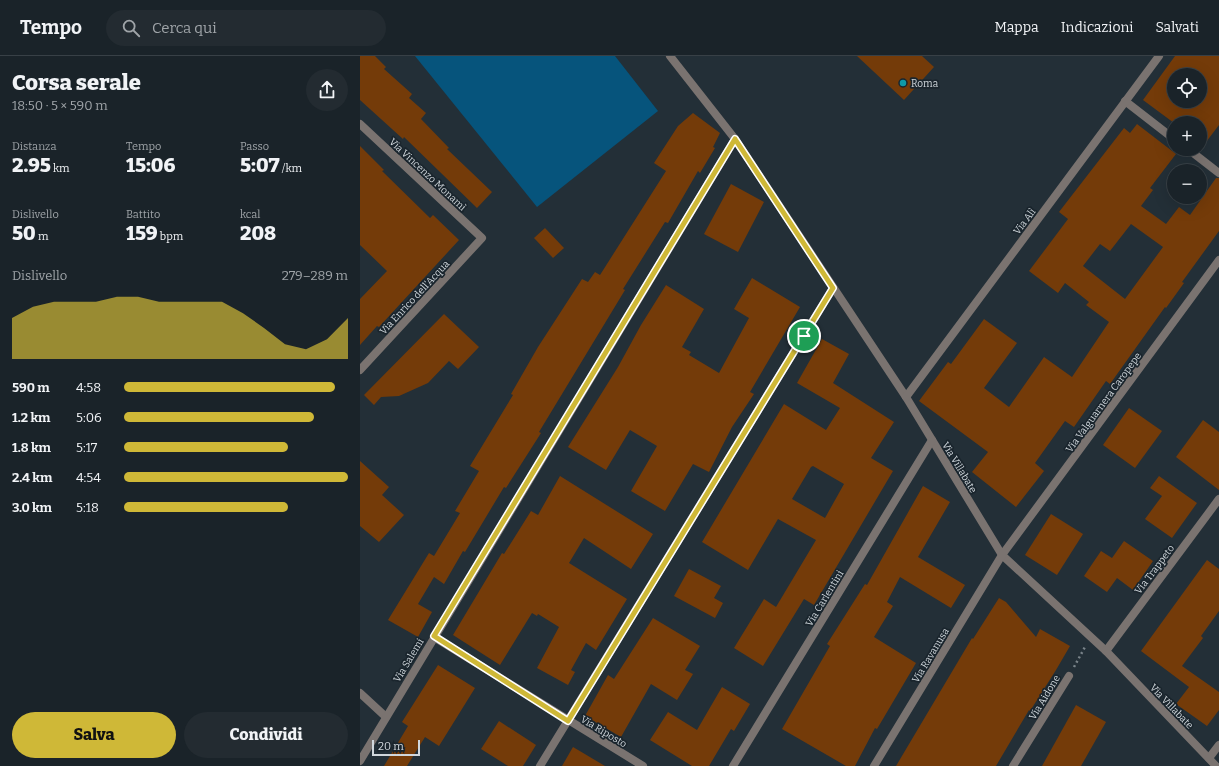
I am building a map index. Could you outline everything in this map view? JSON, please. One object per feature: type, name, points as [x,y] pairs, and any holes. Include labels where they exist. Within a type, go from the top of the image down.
[{"type":"street","name":"Via Villabate","points":[[670,56],[735,139],[906,397],[1002,555],[1091,637],[1216,766]]},
{"type":"street","name":"Via Alì","points":[[906,397],[1159,56]]},
{"type":"street","points":[[1125,101],[1167,134]]},
{"type":"street","name":"Via Vincenzo Monamì","points":[[360,124],[482,238]]},
{"type":"street","name":"Via Salemi","points":[[360,762],[434,636],[735,139]]},
{"type":"street","points":[[1197,156],[1219,173]]},
{"type":"street","name":"Via Enrico dell'Acqua","points":[[360,370],[482,238]]},
{"type":"street","name":"Via Valguarnera Caropepe","points":[[1002,555],[1218,262]]},
{"type":"street","points":[[540,766],[833,288]]},
{"type":"street","name":"Via Carlentini","points":[[733,766],[932,440]]},
{"type":"street","name":"Via Trappeto","points":[[1106,652],[1219,499]]},
{"type":"street","name":"Via Ravanusa","points":[[874,766],[1002,555]]},
{"type":"street","name":"Via Riposto","points":[[434,636],[568,721],[643,766]]},
{"type":"street","name":"Via Aidone","points":[[1013,766],[1068,676]]},
{"type":"street","points":[[360,694],[386,717]]},
{"type":"street","points":[[1209,758],[1219,745]]},
{"type":"path","name":"Via Aidone","points":[[1068,676],[1091,637]]},
{"type":"shaded area","points":[[415,56],[615,56],[658,111],[537,207]]},
{"type":"building","points":[[360,56],[375,56],[386,67],[384,69],[412,94],[409,98],[426,113],[421,119],[449,148],[447,149],[492,192],[477,208],[404,137],[403,139],[360,100]]},
{"type":"building","name":"Roma","points":[[857,56],[922,56],[934,67],[904,100]]},
{"type":"building","points":[[1175,56],[1219,56],[1219,125],[1207,141],[1207,116],[1167,116],[1167,118],[1143,100]]},
{"type":"building","points":[[693,113],[720,133],[713,147],[715,148],[700,173],[698,171],[668,223],[665,222],[623,289],[625,290],[539,432],[541,433],[506,488],[504,487],[465,552],[463,551],[444,584],[434,577],[418,604],[432,612],[418,637],[388,620],[429,553],[434,556],[460,513],[455,511],[479,471],[470,466],[513,395],[511,394],[538,347],[582,279],[588,282],[595,272],[600,275],[666,171],[654,163],[678,126]]},
{"type":"building","points":[[1137,124],[1167,147],[1167,156],[1174,156],[1150,188],[1153,190],[1141,206],[1166,224],[1179,207],[1190,215],[1198,204],[1207,204],[1207,191],[1216,178],[1219,178],[1219,231],[1182,282],[1184,283],[1110,384],[1106,381],[1074,427],[1065,421],[1035,463],[1044,471],[1016,507],[972,472],[988,452],[919,401],[948,362],[951,364],[984,319],[1017,343],[984,388],[1009,407],[1044,357],[1072,377],[1109,322],[1086,305],[1089,302],[1065,283],[1058,293],[1029,271],[1068,219],[1059,212],[1124,128],[1130,133]],"holes":[[[1131,224],[1163,247],[1125,299],[1083,266],[1100,244],[1110,251]]]},
{"type":"building","points":[[360,146],[384,170],[382,171],[430,218],[433,215],[459,240],[379,327],[377,326],[360,345],[360,299],[387,271],[360,245]]},
{"type":"building","points":[[731,184],[764,202],[738,252],[704,234]]},
{"type":"building","points":[[545,228],[564,248],[553,258],[534,238]]},
{"type":"building","points":[[752,278],[800,307],[750,392],[754,394],[732,427],[709,472],[693,464],[665,511],[631,491],[657,446],[630,430],[606,470],[568,447],[618,367],[641,325],[666,285],[704,309],[682,347],[691,352],[689,355],[719,373],[749,318],[734,309]]},
{"type":"building","points":[[444,314],[479,347],[458,369],[449,361],[428,383],[399,396],[381,397],[374,405],[364,395]]},
{"type":"building","points":[[822,339],[849,354],[833,383],[894,422],[871,458],[893,471],[814,605],[804,599],[763,666],[734,648],[764,599],[776,607],[816,540],[778,519],[748,570],[702,542],[784,404],[826,430],[840,408],[797,383]],"holes":[[[813,466],[844,484],[825,518],[792,499]]]},
{"type":"building","points":[[1129,408],[1162,431],[1135,468],[1103,445]]},
{"type":"building","points":[[1203,420],[1219,432],[1219,490],[1176,457]]},
{"type":"building","points":[[360,461],[389,487],[382,495],[404,515],[379,542],[360,526]]},
{"type":"building","points":[[560,476],[653,534],[631,569],[584,538],[569,563],[627,599],[596,650],[586,643],[571,670],[575,672],[568,685],[537,668],[559,627],[538,614],[537,616],[532,613],[500,665],[453,635],[502,553],[504,554],[531,511],[538,515]]},
{"type":"building","points":[[1159,476],[1197,503],[1172,538],[1145,519],[1162,496],[1150,488]]},
{"type":"building","points":[[923,486],[950,502],[918,557],[965,585],[951,608],[900,577],[887,602],[893,606],[874,637],[916,663],[877,729],[875,728],[855,766],[846,766],[782,729],[830,646],[827,644],[865,584],[867,585]]},
{"type":"building","points":[[1051,514],[1083,534],[1057,575],[1025,555]]},
{"type":"building","points":[[1124,541],[1153,561],[1133,590],[1117,578],[1107,592],[1084,576],[1101,551],[1112,558]]},
{"type":"building","points":[[1207,560],[1219,569],[1219,611],[1201,636],[1203,638],[1182,666],[1219,692],[1219,710],[1207,726],[1176,704],[1189,687],[1141,651]]},
{"type":"building","points":[[689,569],[721,586],[714,598],[723,603],[715,618],[674,596]]},
{"type":"building","points":[[999,598],[1006,602],[1036,637],[1040,629],[1070,646],[1056,670],[1030,711],[1029,710],[996,766],[896,766],[972,638],[973,639]]},
{"type":"building","points":[[653,618],[700,646],[685,670],[693,674],[677,700],[651,684],[621,737],[585,716],[608,675],[614,679]]},
{"type":"building","points":[[438,665],[475,688],[439,746],[425,737],[407,766],[384,766],[408,726],[402,722]]},
{"type":"building","points":[[722,687],[750,704],[734,731],[731,729],[709,766],[692,766],[650,740],[668,712],[697,730]]},
{"type":"building","points":[[1076,705],[1106,722],[1081,766],[1042,766]]},
{"type":"building","points":[[499,721],[536,745],[523,766],[508,766],[481,749]]},
{"type":"building","points":[[573,747],[605,766],[562,766]]},
{"type":"place","name":"Roma","points":[[903,83]]},
{"type":"route","points":[[735,139],[833,288],[804,336],[568,721],[434,636],[735,139]]}]
